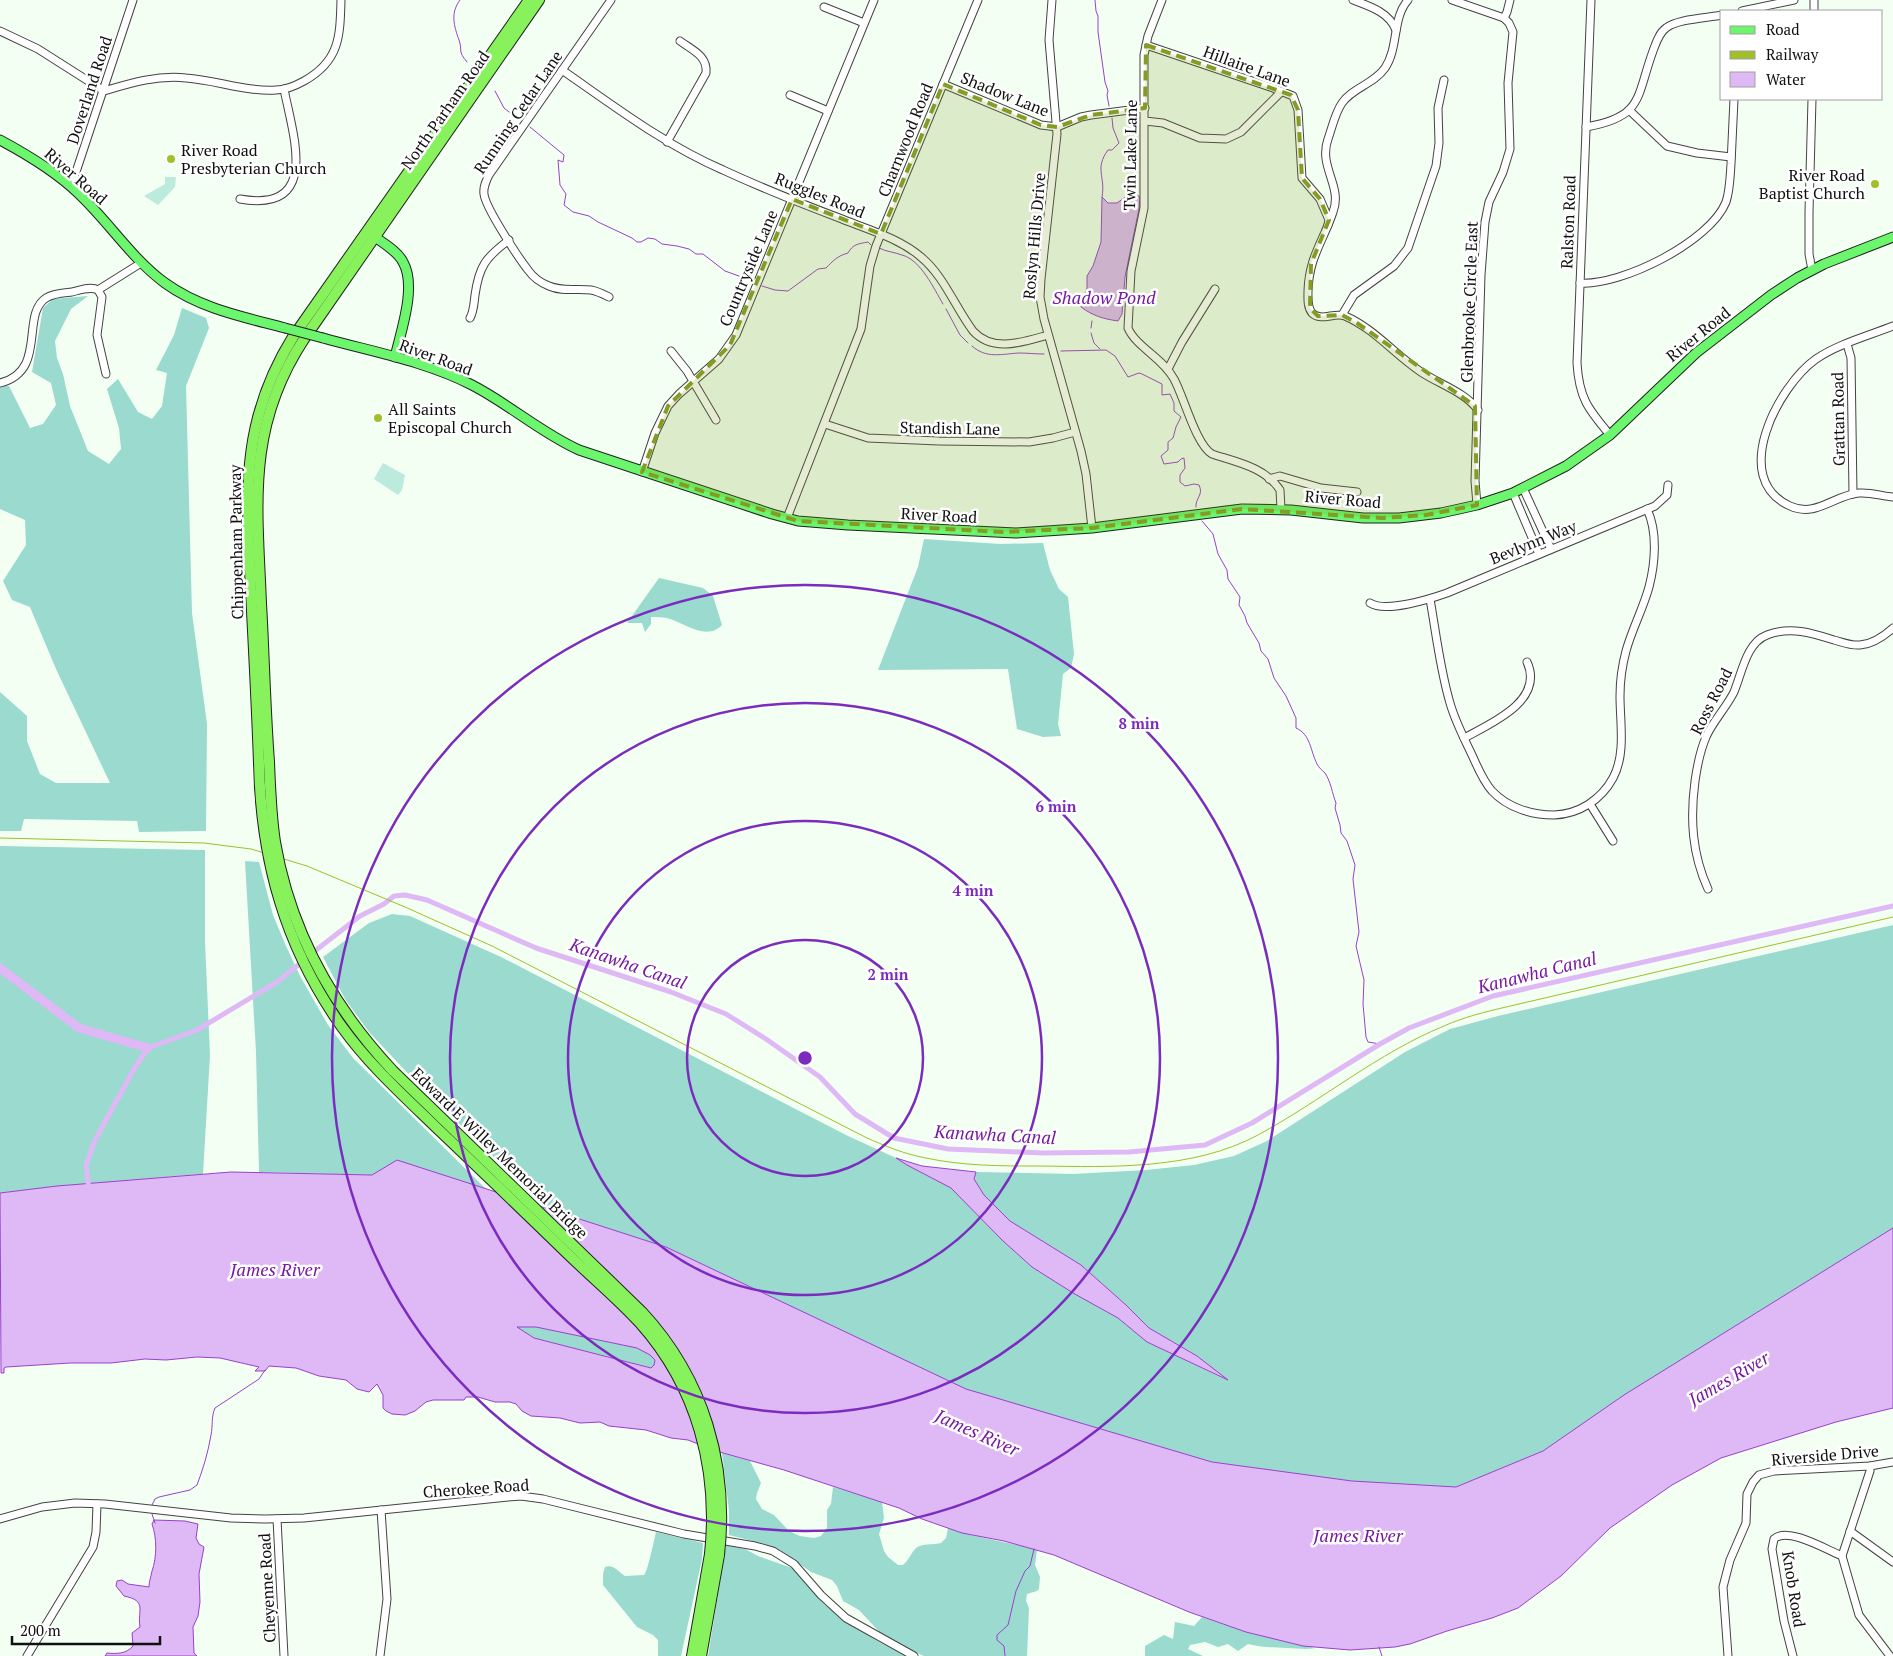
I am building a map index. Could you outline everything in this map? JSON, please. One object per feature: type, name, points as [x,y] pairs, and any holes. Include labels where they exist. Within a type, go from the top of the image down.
[{"type":"highway","name":"North Parham Road","points":[[371,234],[528,0]]},
{"type":"highway","name":"North Parham Road","points":[[371,234],[539,0]]},
{"type":"highway","name":"Chippenham Parkway","points":[[264,763],[257,506],[261,443],[273,400],[292,359],[371,234]]},
{"type":"highway","name":"Edward E Willey Memorial Bridge","points":[[264,763],[276,843],[289,898],[314,962],[343,1010],[367,1042],[393,1071],[642,1312],[666,1340],[685,1370],[703,1409],[717,1460],[722,1505],[714,1554]]},
{"type":"highway","points":[[690,1656],[714,1554]]},
{"type":"highway","points":[[701,1656],[714,1554]]},
{"type":"main road","name":"River Road","points":[[0,140],[45,166],[71,187],[141,262],[166,284],[196,301],[228,313],[445,372],[485,393],[568,445],[642,472],[786,518],[818,523],[959,531],[1019,533],[1092,528],[1227,510],[1281,509],[1390,518],[1441,513],[1477,505],[1513,493],[1566,466],[1610,435],[1696,352],[1771,296],[1812,270],[1893,237]]},
{"type":"main road","points":[[371,234],[398,256],[405,265],[407,274],[407,303],[395,357]]},
{"type":"street","name":"Doverland Road","points":[[71,187],[133,0]]},
{"type":"street","points":[[0,32],[38,49],[104,91],[148,79],[171,77],[199,79],[265,90],[284,90],[297,85],[315,74],[331,58],[339,37],[341,0]]},
{"type":"street","name":"Running Cedar Lane","points":[[609,297],[589,290],[560,290],[543,284],[528,270],[486,201],[484,193],[486,182],[611,0]]},
{"type":"street","name":"Countryside Lane","points":[[642,472],[665,412],[679,394],[719,359],[736,335],[874,0]]},
{"type":"street","name":"Charnwood Road","points":[[786,518],[861,330],[870,266],[881,234],[978,0]]},
{"type":"street","name":"Roslyn Hills Drive","points":[[1052,0],[1049,40],[1057,127],[1041,279],[1041,306],[1086,474],[1092,528]]},
{"type":"street","name":"Twin Lake Lane","points":[[1162,0],[1146,45],[1143,77],[1145,108],[1144,208],[1131,271],[1127,324],[1131,334],[1168,369],[1183,398],[1199,440],[1207,451],[1247,465],[1269,479],[1280,490],[1281,509]]},
{"type":"street","points":[[1353,0],[1382,12],[1393,23],[1396,30]]},
{"type":"street","points":[[1408,0],[1402,8],[1393,50],[1385,67],[1373,80],[1342,103],[1327,142],[1325,151],[1326,166],[1336,196],[1334,211],[1311,264],[1308,282],[1308,304],[1312,313],[1318,316],[1342,315],[1372,333],[1422,372],[1466,399],[1478,410]]},
{"type":"street","points":[[1452,0],[1504,18],[1510,0]]},
{"type":"street","name":"Ralston Road","points":[[1591,0],[1577,363],[1579,388],[1588,408],[1610,435]]},
{"type":"street","points":[[1747,10],[1794,0]]},
{"type":"street","points":[[824,7],[864,23]]},
{"type":"street","points":[[1586,127],[1618,118],[1629,110],[1643,86],[1654,48],[1664,30],[1677,23],[1720,15]]},
{"type":"street","name":"Glenbrooke Circle East","points":[[1477,505],[1475,481],[1485,222],[1489,202],[1503,172],[1510,149],[1508,83],[1513,32],[1509,23],[1504,18]]},
{"type":"street","points":[[667,142],[706,73],[704,59],[680,41]]},
{"type":"street","name":"Hillaire Lane","points":[[1146,45],[1293,96],[1297,104],[1302,178],[1320,199],[1329,220],[1328,225]]},
{"type":"street","name":"Ruggles Road","points":[[562,70],[667,142],[714,167],[881,234],[913,251],[929,264],[939,277],[964,320],[977,336],[991,343],[1007,344],[1048,335]]},
{"type":"street","points":[[1342,315],[1354,294],[1394,266],[1408,248],[1436,166],[1439,143],[1438,108],[1444,80]]},
{"type":"street","name":"Shadow Lane","points":[[943,84],[1041,125],[1057,127],[1081,117],[1145,108]]},
{"type":"street","points":[[240,198],[258,201],[274,198],[288,188],[294,178],[297,160],[284,90]]},
{"type":"street","points":[[1145,121],[1162,123],[1204,139],[1226,139],[1241,132],[1281,92]]},
{"type":"street","points":[[790,95],[828,111]]},
{"type":"street","points":[[1580,283],[1594,282],[1618,276],[1656,263],[1708,226],[1718,216],[1726,201],[1729,186],[1734,100]]},
{"type":"street","points":[[1812,100],[1809,254],[1812,270]]},
{"type":"street","points":[[1629,110],[1652,134],[1667,146],[1690,152],[1731,157]]},
{"type":"street","points":[[470,318],[479,274],[483,264],[509,240]]},
{"type":"street","points":[[98,290],[141,262]]},
{"type":"street","points":[[0,383],[12,378],[25,364],[32,347],[36,312],[42,301],[55,294],[91,288],[98,290],[102,297],[97,335],[106,374]]},
{"type":"street","points":[[1168,369],[1214,289]]},
{"type":"street","points":[[1893,326],[1829,352],[1798,374],[1784,393],[1765,434],[1762,458],[1763,475],[1768,488],[1775,497],[1794,508],[1808,510],[1820,508],[1853,494],[1864,493],[1893,498]]},
{"type":"street","name":"Grattan Road","points":[[1848,344],[1852,365],[1853,494]]},
{"type":"street","points":[[672,351],[716,420]]},
{"type":"street","name":"Standish Lane","points":[[825,424],[868,438],[929,441],[1029,442],[1075,432]]},
{"type":"street","points":[[1269,479],[1280,476],[1321,488],[1357,492]]},
{"type":"street","name":"Bevlynn Way","points":[[1370,603],[1377,607],[1382,607],[1430,599],[1647,509],[1664,499],[1667,495],[1668,485]]},
{"type":"street","points":[[1523,488],[1551,549]]},
{"type":"street","points":[[1513,493],[1539,554]]},
{"type":"street","points":[[1430,599],[1449,698],[1464,738],[1488,786],[1502,800],[1527,811],[1555,815],[1568,813],[1590,804],[1608,786],[1615,773],[1619,759],[1621,674],[1629,640],[1644,602],[1652,570],[1654,536],[1647,509]]},
{"type":"street","name":"Ross Road","points":[[1708,889],[1699,866],[1692,827],[1692,810],[1698,764],[1706,738],[1732,697],[1748,655],[1756,643],[1770,634],[1794,630],[1859,646],[1877,640],[1893,628]]},
{"type":"street","points":[[1464,738],[1500,719],[1518,703],[1531,682],[1531,674],[1527,662]]},
{"type":"street","points":[[1590,804],[1613,841]]},
{"type":"street","name":"Riverside Drive","points":[[1728,1656],[1722,1587],[1730,1560],[1746,1524],[1748,1489],[1759,1475],[1774,1471],[1870,1466],[1893,1462]]},
{"type":"street","points":[[1870,1466],[1842,1556],[1859,1615],[1890,1656]]},
{"type":"street","name":"Cherokee Road","points":[[0,1519],[49,1505],[97,1504],[231,1518],[278,1519],[508,1497],[528,1497],[684,1534],[767,1548],[779,1553],[794,1564],[820,1594],[846,1618],[914,1656]]},
{"type":"street","points":[[27,1656],[93,1547],[96,1532],[97,1504]]},
{"type":"street","points":[[380,1656],[387,1599],[381,1510]]},
{"type":"street","name":"Cheyenne Road","points":[[278,1519],[284,1656]]},
{"type":"street","points":[[1850,1531],[1893,1562]]},
{"type":"street","name":"Knob Road","points":[[1793,1656],[1784,1621],[1772,1548],[1774,1539],[1782,1534],[1789,1535],[1801,1538],[1842,1556]]},
{"type":"highlighted area","points":[[1146,45],[1291,95],[1298,110],[1302,178],[1320,199],[1329,220],[1311,264],[1310,308],[1318,316],[1342,315],[1357,323],[1475,406],[1477,505],[1426,515],[1382,518],[1242,509],[1092,528],[1003,532],[798,521],[642,472],[668,406],[730,345],[792,199],[881,234],[943,84],[1041,125],[1057,127],[1091,115],[1145,108]]},
{"type":"shaded area","points":[[165,177],[176,177],[175,187],[158,205],[144,196],[165,184]]},
{"type":"shaded area","points":[[88,296],[71,309],[55,341],[57,358],[63,374],[70,406],[88,451],[109,464],[121,449],[119,428],[107,389],[118,379],[138,412],[152,419],[162,406],[167,373],[156,370],[174,335],[182,308],[206,318],[209,328],[186,386],[192,613],[207,724],[206,831],[139,832],[137,821],[24,819],[21,831],[0,831],[0,692],[27,716],[27,741],[40,774],[56,783],[110,783],[56,669],[30,607],[12,600],[3,581],[26,545],[25,520],[0,509],[0,386],[9,386],[30,428],[43,424],[56,405],[51,383],[32,372],[43,308],[53,299]]},
{"type":"shaded area","points":[[383,463],[405,475],[402,490],[398,495],[374,479]]},
{"type":"shaded area","points":[[924,539],[1000,544],[1043,543],[1050,570],[1059,589],[1068,597],[1074,654],[1071,668],[1063,674],[1058,724],[1061,736],[1043,737],[1017,729],[1008,669],[878,670],[918,567]]},
{"type":"shaded area","points":[[659,578],[703,588],[713,596],[722,625],[710,632],[696,630],[668,618],[651,617],[651,624],[645,632],[642,623],[627,623]]},
{"type":"shaded area","points":[[0,846],[205,850],[205,942],[210,1055],[203,1174],[57,1186],[0,1193]]},
{"type":"shaded area","points":[[245,861],[259,862],[273,915],[286,946],[300,976],[328,1025],[353,1058],[487,1190],[397,1161],[372,1175],[259,1172],[256,1052]]},
{"type":"shaded area","points":[[392,914],[410,916],[501,957],[848,1136],[896,1158],[951,1188],[1002,1240],[1032,1267],[1118,1318],[1147,1342],[1225,1379],[1197,1356],[1149,1328],[1081,1265],[1010,1221],[984,1195],[974,1179],[976,1172],[1073,1174],[1146,1170],[1194,1165],[1234,1156],[1267,1141],[1405,1052],[1450,1029],[1498,1016],[1893,925],[1893,1228],[1624,1395],[1543,1451],[1456,1487],[1352,1481],[1212,1462],[965,1389],[666,1247],[548,1209],[416,1082],[369,1032],[345,999],[323,957],[369,923]]},
{"type":"shaded area","points":[[516,1326],[536,1327],[637,1348],[655,1360],[654,1365],[652,1368],[534,1338]]},
{"type":"shaded area","points":[[722,1453],[750,1461],[761,1483],[756,1499],[762,1509],[774,1515],[789,1531],[800,1536],[814,1538],[821,1536],[827,1528],[827,1510],[831,1504],[833,1487],[882,1502],[884,1518],[879,1534],[884,1551],[898,1565],[903,1565],[919,1546],[941,1543],[946,1538],[948,1528],[970,1535],[1037,1550],[1035,1565],[1040,1577],[1039,1589],[1027,1594],[1026,1601],[1029,1608],[1027,1656],[924,1656],[886,1639],[859,1610],[843,1601],[837,1586],[832,1580],[811,1572],[780,1550],[729,1535],[729,1510]]},
{"type":"shaded area","points":[[656,1532],[703,1543],[702,1559],[681,1656],[658,1656],[658,1640],[653,1635],[637,1627],[603,1585],[603,1574],[605,1567],[608,1566],[613,1567],[625,1576],[644,1575]]},
{"type":"shaded area","points":[[726,1545],[745,1549],[758,1556],[792,1568],[825,1605],[879,1642],[907,1656],[708,1656]]},
{"type":"shaded area","points":[[1202,1617],[1246,1632],[1315,1648],[1268,1647],[1248,1644],[1238,1651],[1228,1644],[1218,1647],[1205,1642],[1190,1645],[1188,1649],[1203,1656],[1145,1656],[1145,1646],[1164,1635],[1173,1639],[1175,1622],[1194,1626]]},
{"type":"water","name":"Shadow Pond","points":[[1131,193],[1140,197],[1139,209],[1125,277],[1122,314],[1118,321],[1099,317],[1081,307],[1087,288],[1087,276],[1093,266],[1101,242],[1102,197],[1108,203],[1117,203]]},
{"type":"water","points":[[896,1158],[922,1166],[976,1172],[974,1179],[984,1195],[1010,1221],[1081,1265],[1149,1328],[1197,1356],[1228,1380],[1147,1342],[1118,1318],[1032,1267],[1002,1240],[951,1188]]},
{"type":"water","name":"James River","points":[[397,1160],[666,1247],[966,1389],[1212,1462],[1352,1481],[1456,1487],[1543,1451],[1624,1395],[1893,1228],[1893,1408],[1836,1422],[1721,1458],[1672,1485],[1610,1528],[1561,1576],[1518,1608],[1410,1644],[1350,1650],[1303,1646],[1246,1632],[1189,1612],[1054,1555],[1004,1541],[962,1533],[922,1519],[899,1508],[784,1470],[716,1451],[688,1440],[671,1438],[646,1430],[609,1426],[600,1422],[580,1423],[560,1418],[531,1416],[522,1411],[516,1404],[510,1402],[495,1402],[478,1397],[466,1397],[464,1400],[433,1400],[426,1402],[415,1411],[405,1415],[392,1414],[383,1408],[383,1395],[377,1384],[369,1392],[357,1389],[346,1380],[319,1376],[296,1368],[269,1366],[265,1371],[255,1371],[259,1367],[220,1358],[145,1359],[111,1363],[70,1363],[6,1367],[4,1368],[4,1373],[1,1373],[0,1193],[57,1186],[231,1172],[372,1175]],"holes":[[[517,1327],[536,1327],[637,1348],[650,1355],[655,1360],[654,1365],[651,1368],[534,1338]]]},
{"type":"water","points":[[154,1520],[185,1521],[198,1524],[196,1538],[199,1544],[204,1547],[199,1574],[200,1602],[198,1616],[193,1627],[194,1653],[197,1656],[105,1656],[107,1653],[121,1653],[130,1649],[133,1646],[132,1633],[140,1627],[139,1604],[131,1598],[124,1596],[116,1586],[117,1581],[122,1580],[128,1584],[149,1587],[156,1554],[156,1541],[152,1524]]},
{"type":"waterway","points":[[460,0],[455,10],[454,20],[461,53],[467,62]]},
{"type":"waterway","points":[[1095,0],[1109,106]]},
{"type":"waterway","points":[[495,91],[504,108],[519,120]]},
{"type":"waterway","points":[[1102,197],[1102,163],[1108,150],[1112,150],[1119,143],[1113,128],[1112,118]]},
{"type":"waterway","points":[[530,127],[564,155],[563,162],[558,160],[560,185],[566,194],[564,205],[573,212],[589,216],[637,242],[648,238],[655,239],[662,244],[689,249],[696,254],[703,254],[725,271],[750,280]]},
{"type":"waterway","points":[[762,286],[788,291],[818,269],[826,268],[838,257],[848,253],[854,246],[868,242],[871,245]]},
{"type":"waterway","points":[[879,248],[902,255],[915,263],[926,276],[943,304]]},
{"type":"waterway","points":[[946,309],[960,335],[968,343]]},
{"type":"waterway","points":[[1091,328],[1092,321]]},
{"type":"waterway","points":[[1091,333],[1094,343],[1100,349]]},
{"type":"waterway","points":[[972,346],[983,353],[989,354],[1044,354]]},
{"type":"waterway","points":[[1061,351],[1106,350],[1115,356],[1128,377],[1139,373],[1162,384],[1162,395],[1170,394],[1174,403],[1174,411],[1181,417],[1173,438],[1168,442],[1168,450],[1161,456],[1164,464],[1178,462],[1184,458],[1185,468],[1180,475],[1180,482],[1185,486],[1199,485],[1200,494],[1196,507]]},
{"type":"waterway","points":[[1202,521],[1213,534],[1218,554],[1227,570],[1228,579],[1240,597],[1239,605],[1259,643],[1261,651],[1268,659],[1274,678],[1286,696],[1296,718],[1296,728],[1305,735],[1317,764],[1325,773],[1330,784],[1336,803],[1335,808],[1341,833],[1347,841],[1355,865],[1353,879],[1359,932],[1356,946],[1364,980],[1363,1004],[1366,1037],[1368,1042],[1380,1044]]},
{"type":"waterway","name":"Kanawha Canal","points":[[311,954],[360,916],[384,904],[394,896],[405,895],[427,900],[536,948],[671,992],[726,1014],[766,1039],[820,1077],[855,1114],[894,1138],[948,1149],[1043,1153],[1129,1152],[1205,1145],[1252,1123],[1409,1028],[1493,996],[1893,906]]},
{"type":"waterway","name":"Kanawha Canal","points":[[89,1190],[86,1165],[95,1140],[134,1069],[148,1048],[197,1030],[277,982],[303,961]]},
{"type":"waterway","points":[[0,968],[79,1028],[148,1048]]},
{"type":"waterway","points":[[152,1505],[155,1499],[159,1497],[190,1490],[197,1485],[212,1432],[215,1408],[259,1379],[265,1370]]},
{"type":"waterway","points":[[152,1514],[155,1523]]},
{"type":"waterway","points":[[1005,1656],[1004,1646],[997,1640],[997,1635],[1008,1625],[1016,1591],[1025,1571],[1030,1566],[1034,1549]]},
{"type":"waterway","points":[[1379,1647],[1382,1656]]},
{"type":"railway","points":[[0,838],[204,843],[251,849],[307,866],[492,946],[865,1137],[918,1156],[954,1163],[982,1165],[1123,1166],[1151,1164],[1206,1155],[1258,1135],[1373,1063],[1420,1037],[1459,1020],[1506,1007],[1893,917]]},
{"type":"place","name":"River Road Presbyterian Church","points":[[171,159]]},
{"type":"place","name":"River Road Baptist Church","points":[[1875,184]]},
{"type":"place","name":"All Saints Episcopal Church","points":[[378,418]]}]
